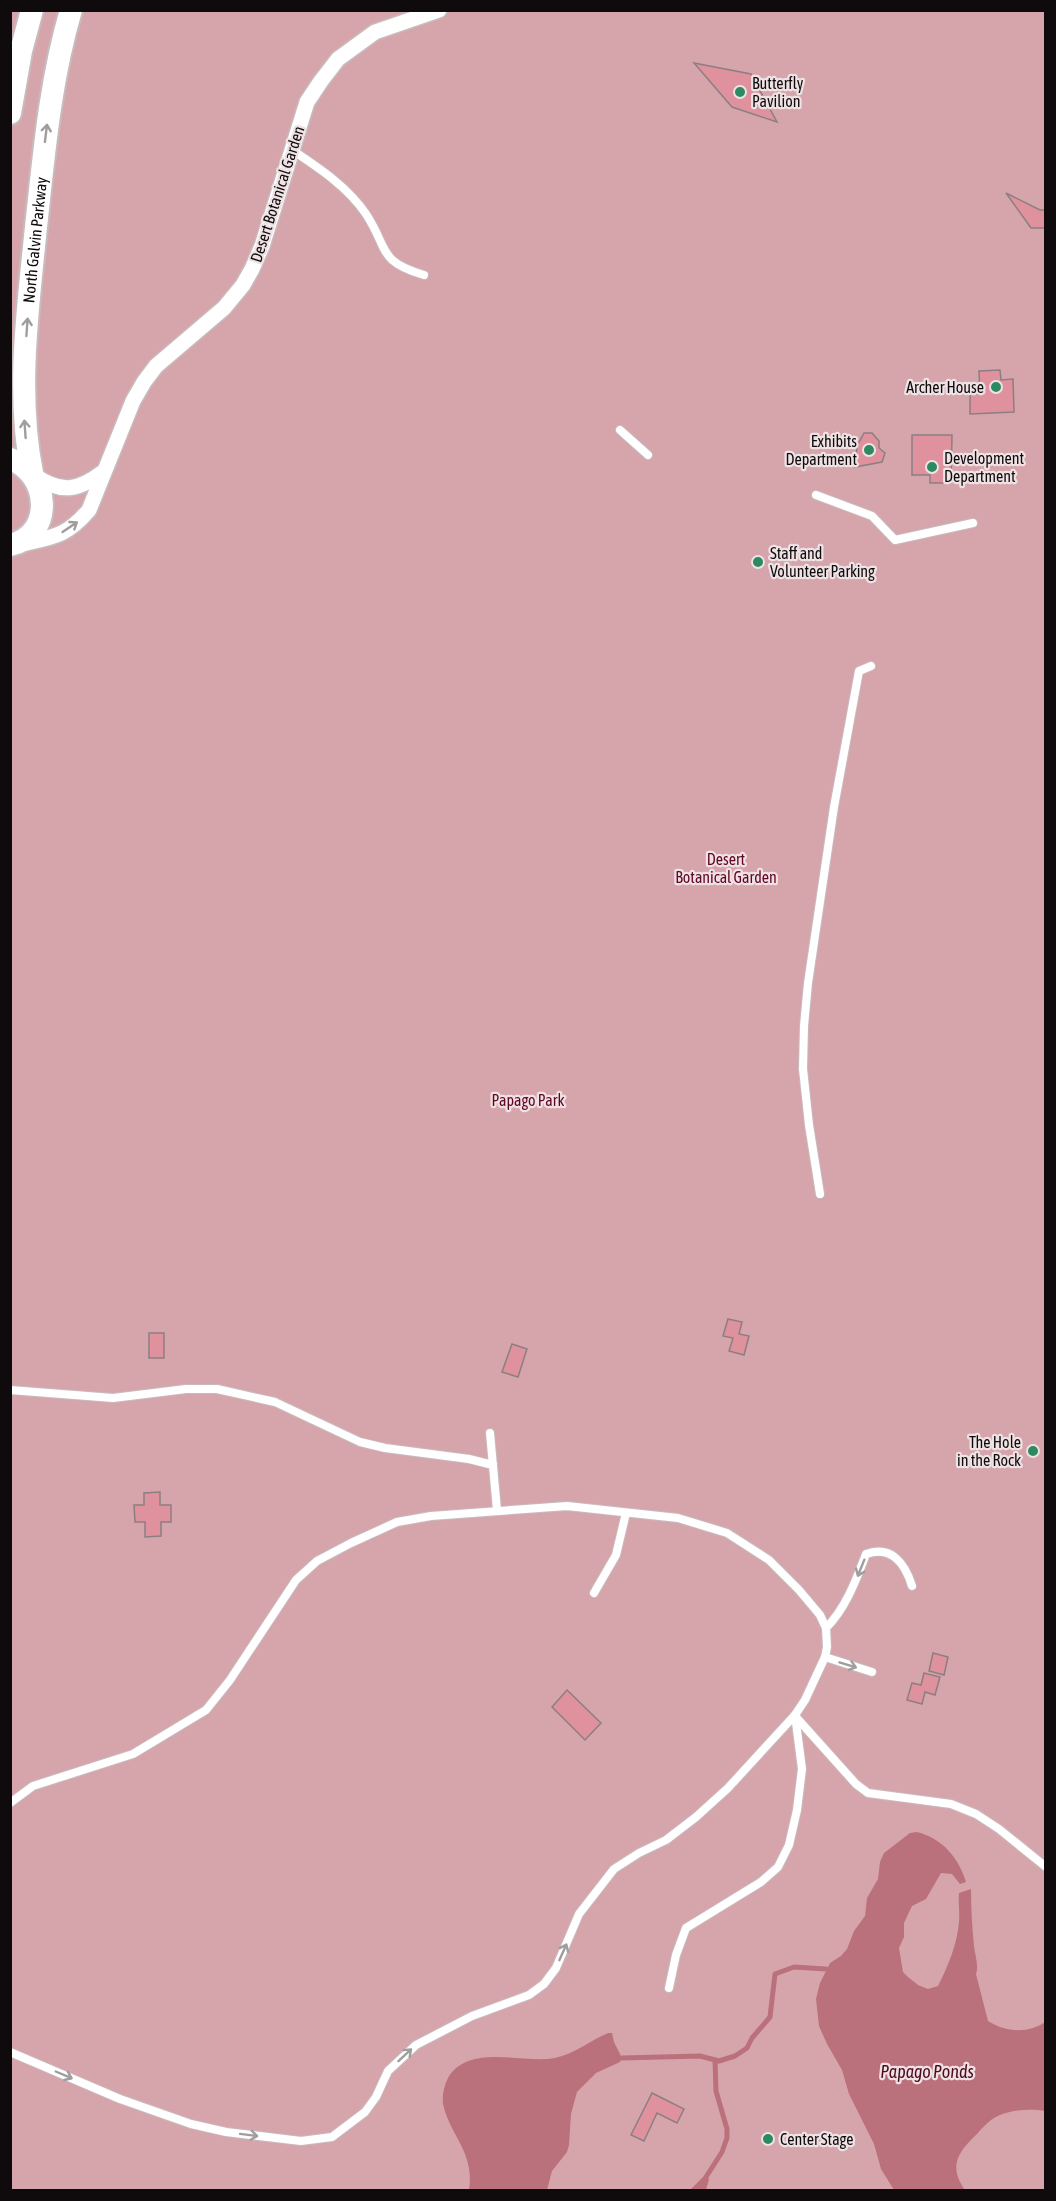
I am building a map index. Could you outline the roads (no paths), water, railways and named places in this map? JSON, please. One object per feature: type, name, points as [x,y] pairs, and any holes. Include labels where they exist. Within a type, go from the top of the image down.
[{"type":"main road","points":[[10,113],[21,51],[32,10]]},
{"type":"main road","name":"North Galvin Parkway","points":[[12,545],[27,537],[36,527],[43,501],[40,487],[33,474],[24,422],[23,386],[46,132],[58,63],[71,10]]},
{"type":"main road","points":[[10,459],[25,466],[33,474]]},
{"type":"street","name":"Desert Botanical Garden","points":[[12,545],[51,537],[72,528],[89,510],[133,401],[144,382],[156,366],[224,308],[247,277],[262,246],[307,102],[338,59],[375,32],[439,10]]},
{"type":"street","points":[[33,474],[52,486],[74,488],[91,481],[104,472]]},
{"type":"lane","points":[[291,149],[327,173],[350,195],[366,214],[386,254],[398,266],[424,275]]},
{"type":"lane","points":[[620,430],[648,455]]},
{"type":"lane","points":[[816,495],[872,516],[896,540]]},
{"type":"lane","points":[[890,549],[896,540],[973,523]]},
{"type":"lane","points":[[820,1194],[803,1069],[808,983],[834,807],[859,671],[871,666]]},
{"type":"lane","points":[[10,1390],[113,1398],[186,1389],[217,1389],[275,1402],[360,1442],[385,1448],[469,1459],[493,1465]]},
{"type":"lane","points":[[490,1433],[497,1510]]},
{"type":"lane","points":[[10,1803],[33,1786],[133,1754],[206,1710],[230,1680],[296,1580],[317,1561],[397,1522],[431,1516],[567,1506],[678,1518],[727,1533],[769,1560],[820,1615],[826,1628],[825,1658],[805,1700],[795,1715],[728,1788],[696,1817],[666,1840],[614,1869],[579,1914],[556,1968],[544,1984],[529,1995],[472,2016],[416,2045],[388,2071],[376,2097],[365,2112],[332,2137],[301,2141],[226,2132],[191,2124],[120,2099],[10,2052]]},
{"type":"lane","points":[[594,1593],[616,1555],[626,1513]]},
{"type":"lane","points":[[826,1628],[835,1619],[853,1587],[866,1554],[878,1550],[891,1554],[908,1571],[912,1586]]},
{"type":"lane","points":[[825,1658],[872,1672]]},
{"type":"lane","points":[[795,1715],[856,1784],[868,1793],[951,1803],[976,1814],[999,1829],[1046,1867]]},
{"type":"lane","points":[[669,1988],[676,1955],[686,1928],[761,1882],[778,1867],[789,1845],[797,1810],[802,1770],[795,1715]]},
{"type":"water","name":"Papago Ponds","points":[[917,1832],[934,1839],[948,1850],[959,1865],[966,1882],[960,1884],[952,1874],[941,1873],[926,1899],[912,1906],[904,1923],[904,1937],[899,1948],[903,1972],[918,1985],[928,1989],[938,1986],[949,1963],[956,1939],[959,1893],[971,1889],[976,1974],[988,2021],[1016,2030],[1024,2030],[1045,2022],[1045,2111],[1010,2112],[991,2120],[960,2153],[956,2166],[957,2174],[965,2190],[894,2190],[881,2169],[874,2144],[849,2094],[842,2070],[819,2026],[816,1999],[820,1983],[830,1963],[847,1949],[854,1931],[865,1916],[867,1898],[878,1879],[880,1862],[884,1853],[910,1833]]},
{"type":"water","points":[[612,2033],[622,2058],[620,2062],[596,2073],[577,2092],[571,2114],[567,2152],[552,2171],[547,2190],[469,2190],[470,2177],[465,2155],[443,2104],[444,2087],[457,2067],[482,2058],[555,2058]]},
{"type":"water","points":[[704,2176],[709,2179],[706,2190],[690,2190]]},
{"type":"waterway","points":[[622,2058],[700,2056],[719,2061],[735,2056],[747,2048],[752,2038],[770,2017],[775,1974],[794,1967],[826,1969]]},
{"type":"waterway","points":[[706,2177],[722,2152],[727,2138],[727,2129],[716,2091],[715,2060]]},
{"type":"place","name":"Butterfly Pavilion","points":[[740,92]]},
{"type":"place","name":"Archer House","points":[[996,387]]},
{"type":"place","name":"Exhibits Department","points":[[869,450]]},
{"type":"place","name":"Development Department","points":[[932,467]]},
{"type":"place","name":"Staff and Volunteer Parking","points":[[758,562]]},
{"type":"place","name":"The Hole in the Rock","points":[[1033,1451]]},
{"type":"place","name":"Center Stage","points":[[768,2139]]},
{"type":"park label","name":"Papago Park","points":[[528,1100]]}]
